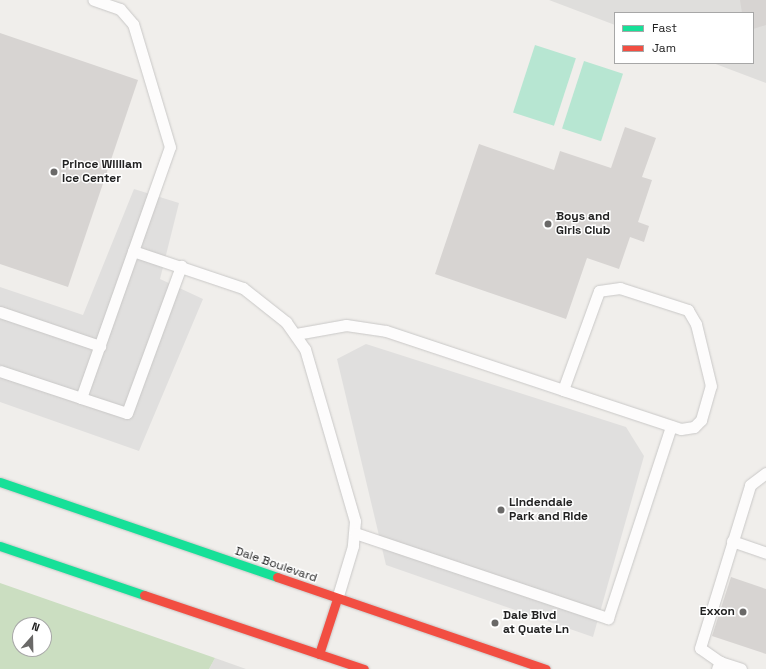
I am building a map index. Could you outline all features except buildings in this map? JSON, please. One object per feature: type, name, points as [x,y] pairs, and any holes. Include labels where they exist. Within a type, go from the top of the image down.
[{"type":"main road","name":"Dale Boulevard","points":[[0,482],[337,599],[546,669]]},
{"type":"main road","points":[[0,546],[364,669]]},
{"type":"main road","points":[[319,654],[337,599]]},
{"type":"lane","points":[[81,398],[170,147],[133,24],[120,9],[94,0]]},
{"type":"lane","points":[[133,251],[243,288],[266,303],[296,334],[305,349],[350,500],[355,533],[337,599]]},
{"type":"lane","points":[[0,371],[127,413],[181,266]]},
{"type":"lane","points":[[296,334],[320,327],[371,328],[671,426],[694,428],[701,420],[711,386],[696,324],[688,310],[620,288],[599,291],[563,390]]},
{"type":"lane","points":[[0,312],[100,346]]},
{"type":"lane","points":[[355,533],[608,618],[671,426]]},
{"type":"lane","points":[[740,669],[719,666],[700,648],[750,485],[766,473]]},
{"type":"lane","points":[[732,541],[766,553]]},
{"type":"shaded area","points":[[549,0],[766,0],[766,83],[716,64],[754,64],[754,12],[614,12],[614,25]]},
{"type":"shaded area","points":[[134,189],[179,203],[160,279],[203,299],[139,451],[0,402],[0,287],[83,315]]},
{"type":"shaded area","name":"Lindendale Park and Ride","points":[[366,344],[626,427],[644,456],[593,637],[386,565],[337,359]]},
{"type":"shaded area","points":[[215,658],[246,669],[209,669]]},
{"type":"green space","points":[[535,45],[576,58],[554,126],[513,113]]},
{"type":"green space","points":[[584,61],[623,74],[601,141],[562,129]]},
{"type":"green space","points":[[0,583],[215,658],[209,669],[0,669]]},
{"type":"traffic: fast","points":[[0,482],[277,577]]},
{"type":"traffic: fast","points":[[0,546],[144,595]]},
{"type":"traffic: jam","points":[[277,577],[546,669]]},
{"type":"traffic: jam","points":[[144,595],[364,669]]},
{"type":"traffic: jam","points":[[319,654],[337,599]]},
{"type":"place","name":"Prince William Ice Center","points":[[54,172]]},
{"type":"place","name":"Boys and Girls Club","points":[[548,224]]},
{"type":"place","name":"Lindendale Park and Ride","points":[[501,510]]},
{"type":"place","name":"Exxon","points":[[743,612]]},
{"type":"place","name":"Dale Blvd at Quate Ln","points":[[495,623]]}]
